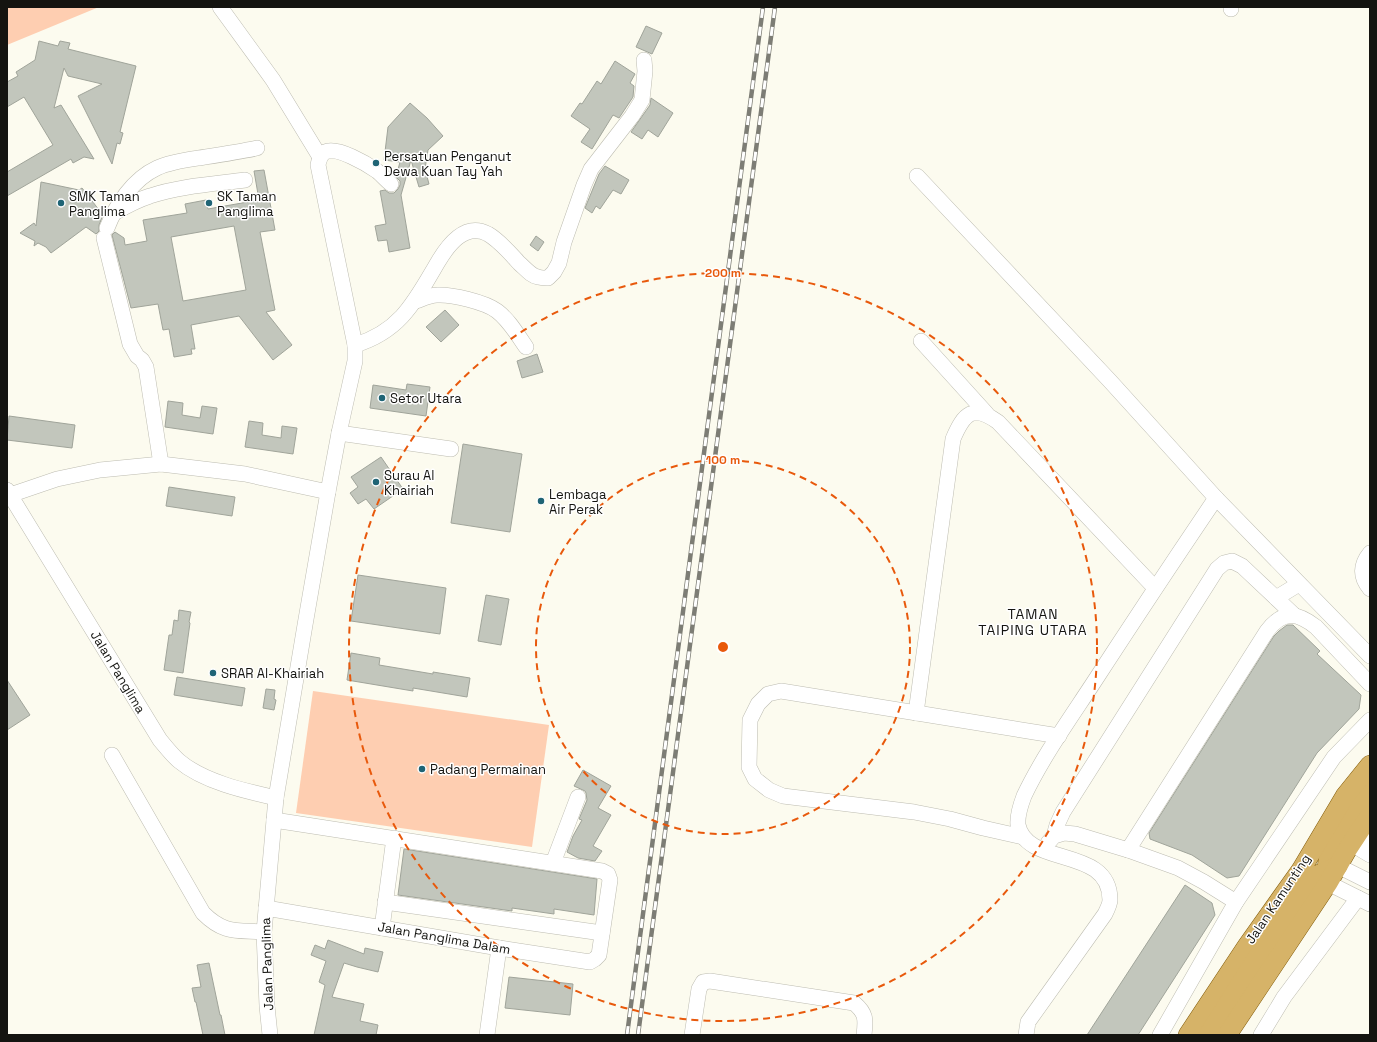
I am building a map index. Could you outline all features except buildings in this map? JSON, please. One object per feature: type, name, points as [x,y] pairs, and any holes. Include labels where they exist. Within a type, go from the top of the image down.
[{"type":"main road","name":"Jalan Kamunting","points":[[1188,1035],[1247,946],[1301,870],[1345,796],[1370,765]]},
{"type":"main road","points":[[1331,873],[1330,854],[1335,841],[1370,790]]},
{"type":"main road","points":[[1227,1035],[1370,815]]},
{"type":"main road","points":[[1208,1035],[1267,942],[1315,876],[1331,873]]},
{"type":"street","points":[[220,7],[273,80],[320,157],[325,152],[332,150],[341,152],[379,172],[391,184]]},
{"type":"street","points":[[355,345],[368,341],[382,334],[394,324],[416,301],[445,250],[452,241],[463,234],[474,231],[487,234],[501,244],[530,273],[538,277],[548,278],[554,272],[559,263],[564,242],[591,169],[632,116],[642,100],[646,71],[644,60]]},
{"type":"street","points":[[161,464],[146,367],[130,344],[106,233],[113,213],[122,198],[143,177],[157,168],[177,162],[257,148]]},
{"type":"street","name":"Jalan Panglima","points":[[270,1035],[267,1006],[264,932],[276,798],[328,492],[355,361],[355,345],[318,165],[320,157]]},
{"type":"street","points":[[917,176],[1110,380],[1216,498],[1370,656]]},
{"type":"street","points":[[113,213],[137,201],[170,190],[245,180]]},
{"type":"street","points":[[416,301],[435,295],[445,295],[481,303],[496,310],[512,325],[526,347]]},
{"type":"street","points":[[921,341],[987,414],[998,422],[1155,588]]},
{"type":"street","points":[[916,713],[953,439],[958,427],[965,417],[975,412],[987,414]]},
{"type":"street","points":[[339,433],[451,449]]},
{"type":"street","points":[[8,492],[57,479],[100,470],[161,464],[245,474],[328,492]]},
{"type":"street","name":"Jalan Panglima","points":[[8,492],[160,740],[179,761],[206,777],[240,789],[276,798]]},
{"type":"street","points":[[1023,837],[1018,824],[1019,813],[1023,798],[1031,783],[1059,736],[1155,588],[1216,498]]},
{"type":"street","points":[[1370,553],[1365,559],[1362,573],[1364,580],[1370,589]]},
{"type":"street","points":[[1042,850],[1054,836],[1063,812],[1217,569],[1224,564],[1232,561],[1242,566],[1294,615],[1308,621],[1316,627],[1370,684]]},
{"type":"street","points":[[1276,598],[1299,584]]},
{"type":"street","points":[[1128,850],[1267,631],[1277,620],[1287,615],[1294,615]]},
{"type":"street","points":[[1026,1035],[1028,1022],[1105,914],[1110,901],[1108,888],[1102,877],[1093,868],[1078,861],[1042,850],[1023,837],[943,817],[783,796],[769,790],[755,779],[749,767],[750,720],[758,704],[768,694],[781,691],[1059,736]]},
{"type":"street","points":[[1160,1035],[1236,902],[1334,757],[1370,720]]},
{"type":"street","points":[[112,755],[203,913],[213,923],[228,930],[264,932]]},
{"type":"street","points":[[274,820],[553,863],[578,797]]},
{"type":"street","points":[[1054,836],[1064,833],[1075,834],[1128,850],[1178,868],[1236,902]]},
{"type":"street","points":[[382,928],[394,838]]},
{"type":"street","points":[[1370,838],[1360,849],[1370,855]]},
{"type":"street","name":"Jalan Panglima Dalam","points":[[266,908],[590,962],[599,955],[610,880],[608,874],[602,870],[553,863]]},
{"type":"street","points":[[1331,873],[1370,882]]},
{"type":"street","points":[[1261,1035],[1284,997],[1364,901],[1331,873]]},
{"type":"street","points":[[385,902],[602,933]]},
{"type":"street","points":[[487,1035],[499,948]]},
{"type":"street","points":[[692,1035],[699,989],[703,982],[710,981],[854,1003],[862,1010],[866,1021],[864,1035]]},
{"type":"shaded area","points":[[7,7],[99,7],[7,45]]},
{"type":"shaded area","name":"Padang Permainan","points":[[313,691],[549,725],[532,847],[296,813]]},
{"type":"railway","points":[[627,1035],[763,7]]},
{"type":"railway","points":[[638,1035],[775,7]]},
{"type":"place","name":"Persatuan Penganut Dewa Kuan Tay Yah","points":[[376,163]]},
{"type":"place","name":"SMK Taman Panglima","points":[[61,203]]},
{"type":"place","name":"SK Taman Panglima","points":[[209,203]]},
{"type":"place","name":"Setor Utara","points":[[382,398]]},
{"type":"place","name":"Surau Al Khairiah","points":[[376,482]]},
{"type":"place","name":"Lembaga Air Perak","points":[[541,501]]},
{"type":"place","name":"SRAR Al-Khairiah","points":[[213,673]]},
{"type":"place","name":"Padang Permainan","points":[[422,769]]},
{"type":"district","name":"TAMAN TAIPING UTARA","points":[[1033,622]]}]
